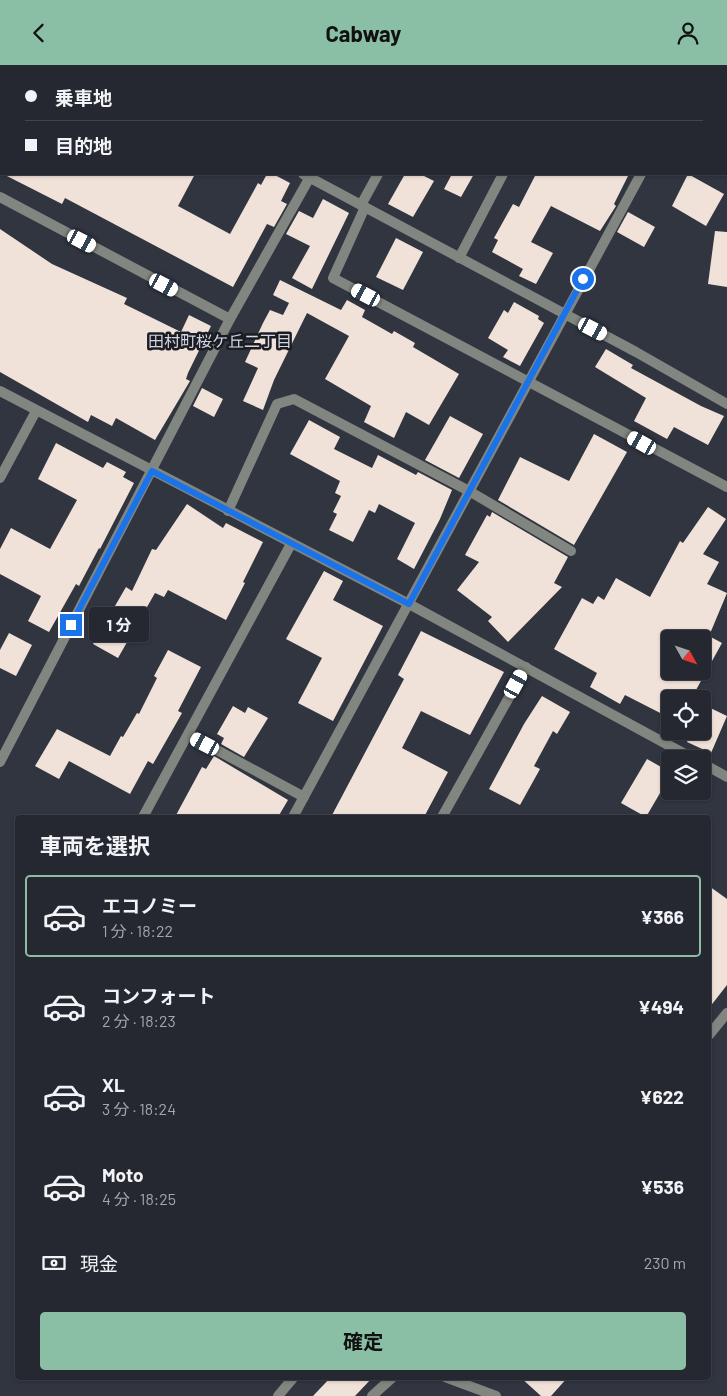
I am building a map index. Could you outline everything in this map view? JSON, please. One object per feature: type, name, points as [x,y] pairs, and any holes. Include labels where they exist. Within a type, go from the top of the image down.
[{"type":"street","points":[[378,175],[333,278],[727,487]]},
{"type":"street","points":[[459,258],[502,175]]},
{"type":"street","points":[[294,815],[564,313],[640,175]]},
{"type":"street","points":[[0,762],[306,176],[564,313],[727,404]]},
{"type":"street","points":[[0,197],[230,319]]},
{"type":"street","points":[[0,391],[409,604],[678,750]]},
{"type":"street","points":[[228,511],[277,404],[294,399],[469,491],[571,551]]},
{"type":"street","points":[[0,478],[36,411]]},
{"type":"street","points":[[144,815],[291,543]]},
{"type":"street","points":[[443,815],[526,667]]},
{"type":"street","points":[[189,735],[304,797]]},
{"type":"street","points":[[711,768],[727,777]]},
{"type":"street","points":[[711,1033],[727,1013]]},
{"type":"street","points":[[278,1396],[291,1380]]},
{"type":"street","points":[[372,1396],[390,1380]]},
{"type":"street","points":[[453,1380],[496,1396]]},
{"type":"building","points":[[5,175],[194,175],[178,206],[230,234],[258,183],[261,185],[266,175],[275,175],[290,183],[281,201],[287,204],[274,227],[267,224],[233,287],[65,198],[62,204]]},
{"type":"building","points":[[404,175],[422,175],[434,181],[413,217],[388,204]]},
{"type":"building","points":[[451,175],[473,175],[461,197],[444,189]]},
{"type":"building","points":[[535,175],[628,175],[614,204],[616,206],[600,231],[551,206],[531,242],[553,253],[536,284],[519,276],[523,269],[492,252],[498,240],[494,238],[513,204],[519,207]]},
{"type":"building","points":[[688,175],[724,194],[706,226],[672,206]]},
{"type":"building","points":[[323,199],[349,213],[312,289],[292,278],[310,246],[286,234],[299,211],[313,218]]},
{"type":"building","points":[[628,212],[655,227],[644,247],[617,232]]},
{"type":"building","points":[[0,229],[52,264],[127,298],[124,304],[181,332],[189,315],[211,326],[188,373],[186,379],[190,381],[155,440],[116,418],[112,426],[91,415],[88,422],[0,372]]},
{"type":"building","points":[[715,231],[727,232],[727,287],[708,284]]},
{"type":"building","points":[[396,238],[423,252],[403,290],[376,277]]},
{"type":"building","points":[[280,280],[341,310],[347,300],[365,310],[362,317],[392,334],[394,331],[415,343],[413,347],[459,374],[429,425],[406,412],[394,438],[364,422],[371,406],[325,379],[349,336],[307,313],[274,380],[263,410],[243,401],[258,368],[245,362],[263,323],[270,310],[283,315],[289,303],[273,295]]},
{"type":"building","points":[[514,302],[539,316],[538,319],[544,323],[520,366],[503,357],[508,350],[488,338],[504,310],[508,313]]},
{"type":"building","points":[[606,349],[633,365],[631,368],[701,406],[724,416],[708,445],[674,427],[667,439],[634,421],[646,398],[595,367]]},
{"type":"building","points":[[202,388],[223,399],[214,417],[193,406]]},
{"type":"building","points":[[450,416],[483,434],[459,478],[425,460]]},
{"type":"building","points":[[309,420],[340,437],[334,449],[372,468],[378,455],[416,475],[418,472],[452,490],[440,519],[414,569],[397,559],[415,523],[379,504],[375,513],[369,510],[353,542],[329,530],[337,514],[333,512],[341,496],[335,493],[340,481],[290,454]]},
{"type":"building","points":[[594,434],[627,452],[574,545],[498,500],[520,457],[569,481]]},
{"type":"building","points":[[56,443],[103,468],[107,462],[126,472],[123,477],[134,483],[79,586],[76,584],[49,632],[28,621],[41,596],[0,574],[0,549],[11,528],[50,549],[77,500],[38,479]]},
{"type":"building","points":[[187,504],[223,528],[226,523],[263,542],[243,582],[245,583],[226,620],[168,590],[164,597],[155,593],[118,658],[93,644],[126,587],[132,591],[152,549],[156,550]]},
{"type":"building","points":[[708,507],[726,519],[703,554],[719,562],[707,584],[727,593],[711,631],[661,630],[661,680],[702,680],[696,690],[661,690],[661,713],[625,695],[620,704],[590,687],[597,673],[554,649],[582,598],[593,604],[598,596],[604,600],[616,578],[650,597],[680,541],[683,543]]},
{"type":"building","points":[[492,512],[568,557],[554,583],[562,587],[508,642],[488,621],[492,617],[457,590],[479,562],[465,555],[487,515],[490,517]]},
{"type":"building","points":[[324,571],[343,581],[333,600],[383,626],[333,721],[298,703],[322,658],[286,639]]},
{"type":"building","points":[[421,631],[504,672],[470,735],[421,711],[402,748],[448,772],[425,815],[332,815],[404,679],[398,675]]},
{"type":"building","points":[[9,633],[32,645],[16,676],[0,668],[0,650]]},
{"type":"building","points":[[711,637],[722,643],[711,663]]},
{"type":"building","points":[[168,650],[201,667],[178,711],[182,713],[153,764],[148,761],[130,794],[69,761],[59,779],[35,766],[57,729],[110,756],[121,736],[123,737],[137,713],[139,714],[157,678],[154,676]]},
{"type":"building","points":[[542,696],[570,712],[557,734],[553,731],[534,766],[540,769],[520,805],[489,789],[524,724]]},
{"type":"building","points":[[233,706],[245,713],[248,707],[268,718],[244,757],[221,744],[224,738],[217,734]]},
{"type":"building","points":[[711,708],[727,716],[711,753],[711,750],[704,750],[687,742],[688,740],[711,740]]},
{"type":"building","points":[[214,756],[288,800],[279,815],[176,815],[202,767],[206,769]]},
{"type":"building","points":[[647,759],[661,767],[661,791],[647,815],[642,815],[621,803]]},
{"type":"building","points":[[711,887],[727,899],[727,985],[711,1005]]},
{"type":"building","points":[[328,1380],[370,1380],[355,1396],[313,1396]]},
{"type":"building","points":[[523,1380],[565,1380],[551,1396],[541,1396]]},
{"type":"district","name":"田村町桜ケ丘二丁目","points":[[220,340]]},
{"type":"route","points":[[71,625],[152,471],[409,604],[583,279]]}]
